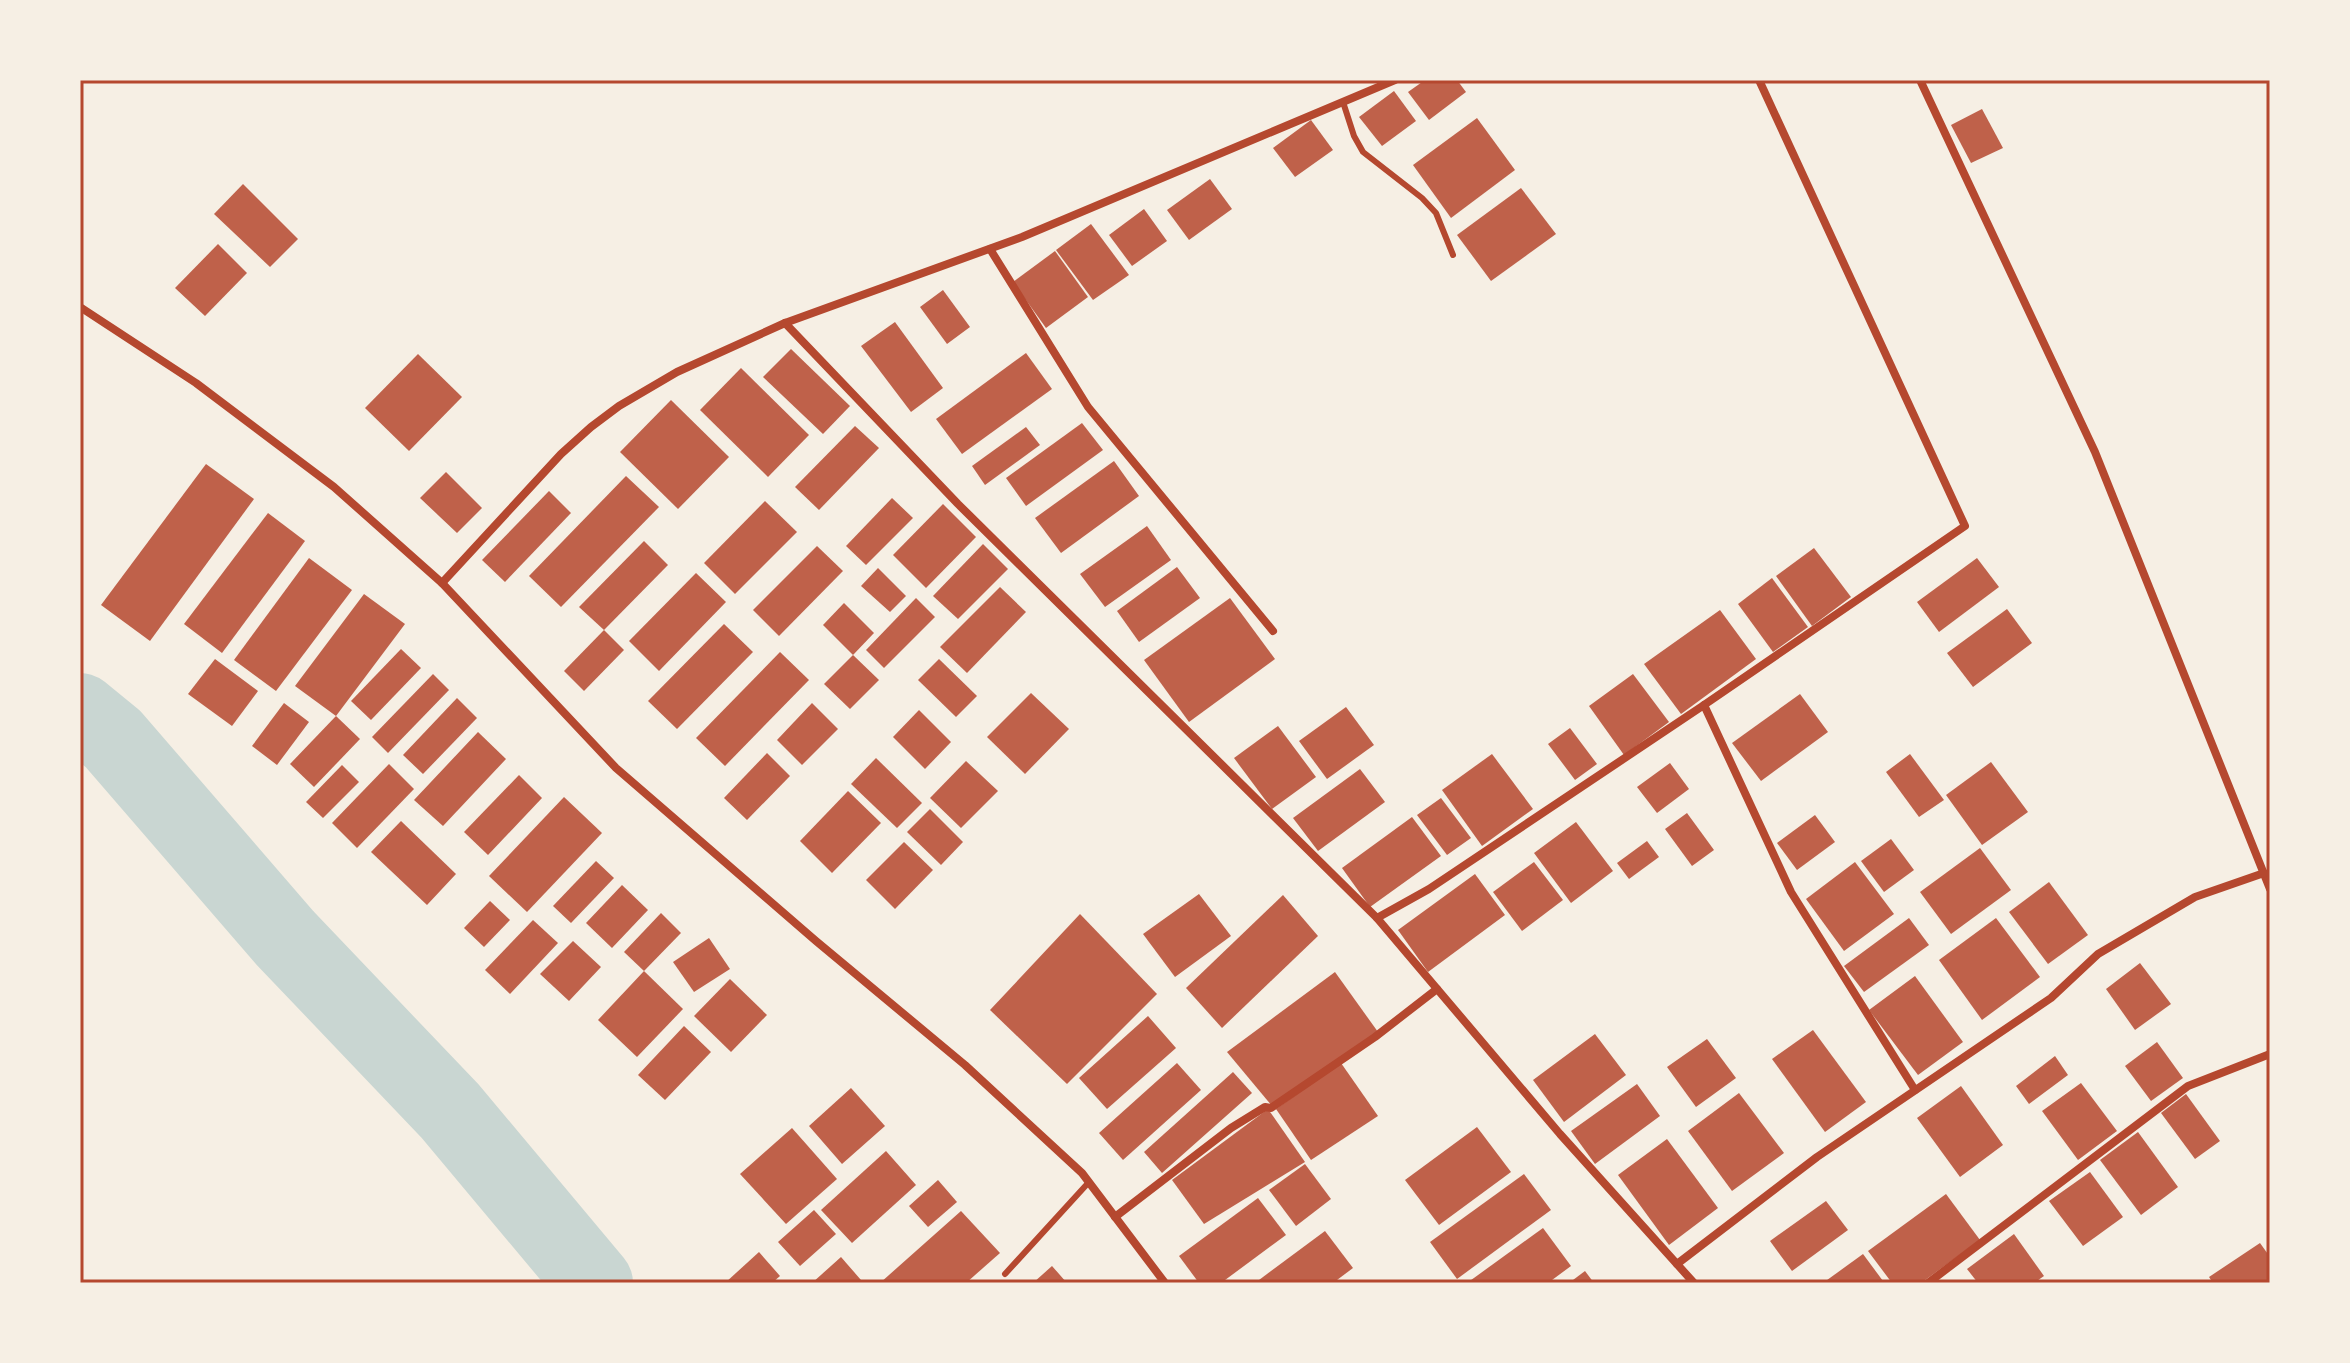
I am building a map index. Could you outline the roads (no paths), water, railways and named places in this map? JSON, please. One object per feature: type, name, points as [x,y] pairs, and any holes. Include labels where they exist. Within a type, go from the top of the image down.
[{"type":"street","points":[[442,583],[561,454],[591,427],[619,406],[677,372],[785,323],[990,249],[1395,80]]},
{"type":"street","points":[[1377,918],[1429,889],[1965,526],[1759,80]]},
{"type":"street","points":[[1920,80],[2095,452],[2270,889]]},
{"type":"street","points":[[990,249],[1088,407],[1273,631]]},
{"type":"street","points":[[80,307],[196,383],[334,487],[442,583],[616,768],[965,1065],[1089,1182],[1165,1283]]},
{"type":"street","points":[[785,323],[991,537],[1377,918],[1560,1134],[1694,1283]]},
{"type":"street","points":[[1704,705],[1791,892],[1915,1090]]},
{"type":"street","points":[[1677,1264],[1817,1157],[2051,998],[2098,954],[2195,897],[2264,873]]},
{"type":"street","points":[[1115,1217],[1231,1128],[1265,1107],[1271,1108],[1332,1067],[1437,989]]},
{"type":"street","points":[[1928,1283],[2188,1086],[2268,1055]]},
{"type":"lane","points":[[1343,102],[1354,136],[1363,152],[1422,198],[1436,213],[1453,255]]},
{"type":"lane","points":[[1005,1274],[1089,1182]]},
{"type":"waterway","points":[[80,712],[113,739],[285,938],[450,1111],[594,1283]]}]
